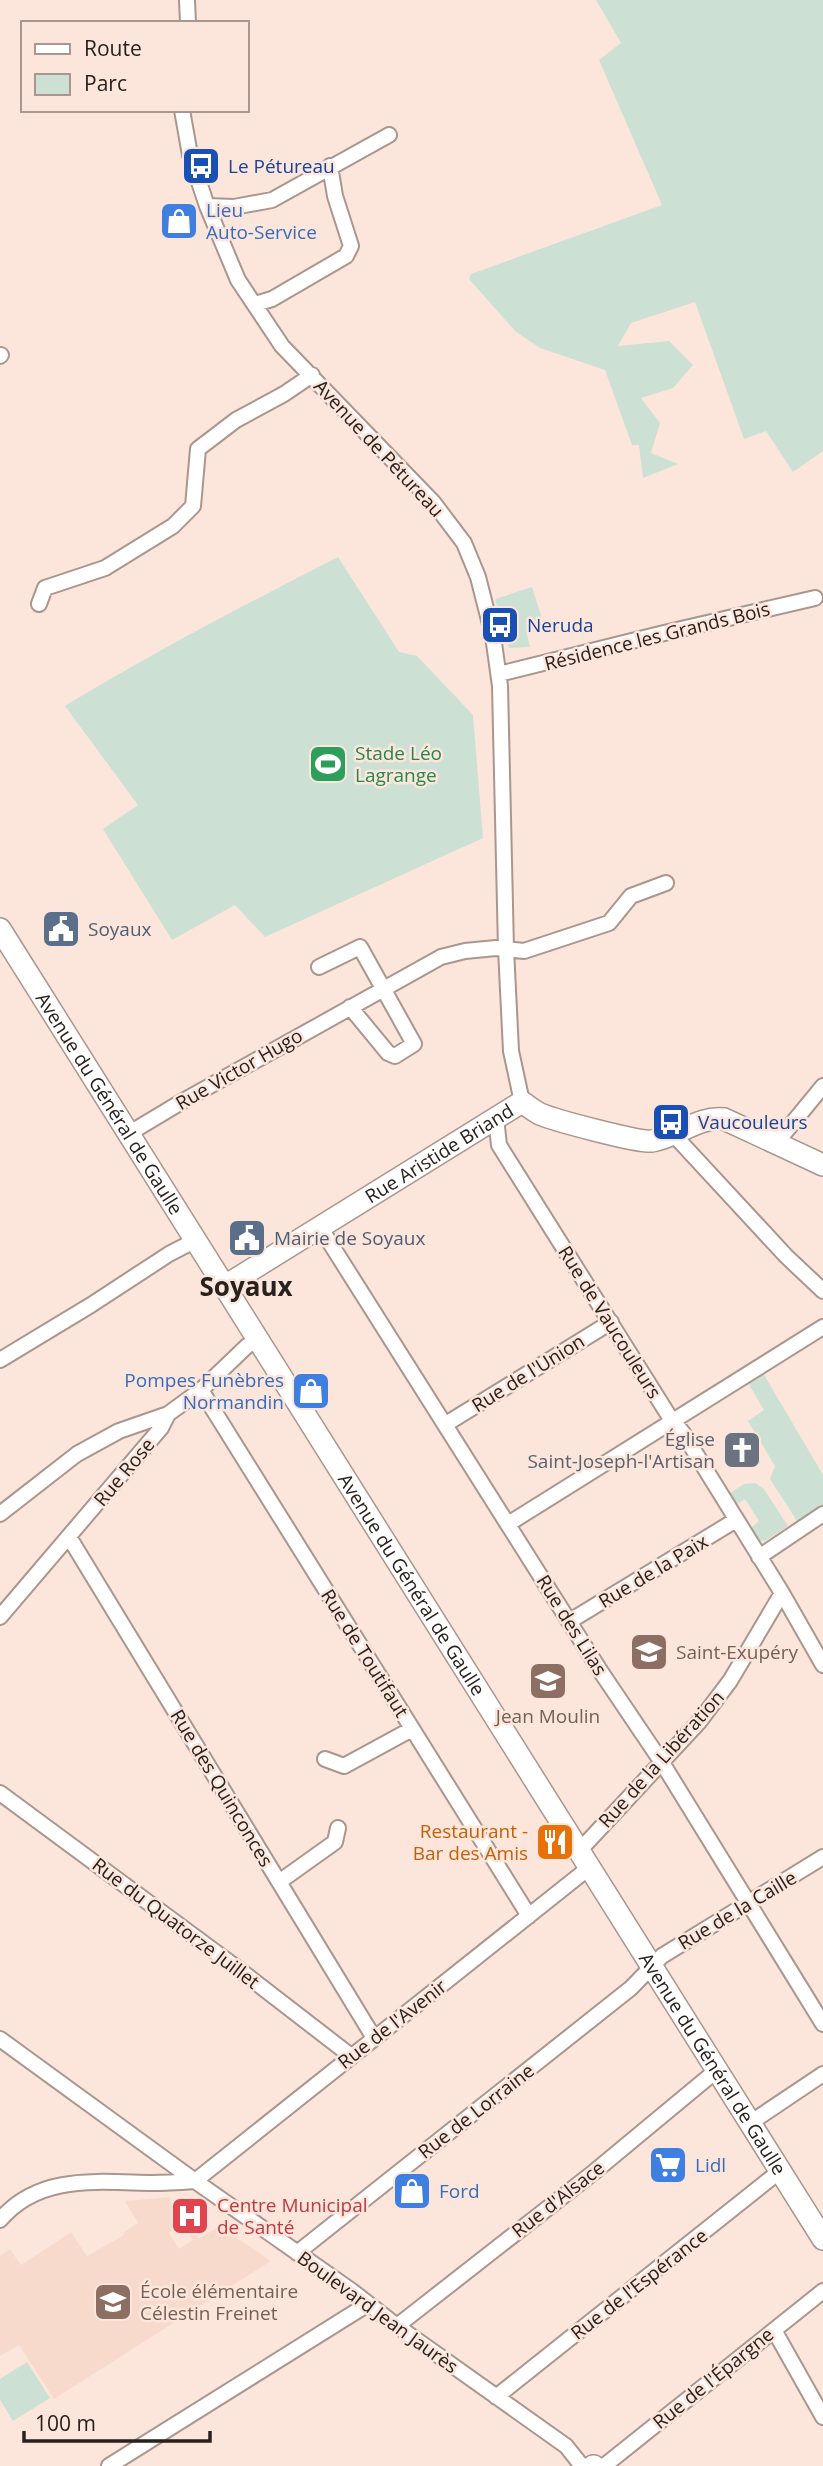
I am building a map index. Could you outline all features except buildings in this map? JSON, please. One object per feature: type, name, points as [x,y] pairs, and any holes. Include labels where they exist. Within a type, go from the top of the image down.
[{"type":"main road","name":"Avenue du Général de Gaulle","points":[[0,929],[823,2239]]},
{"type":"main road","name":"Rue Aristide Briand","points":[[225,1286],[522,1102],[541,1114],[639,1141],[651,1141],[715,1118],[734,1122],[823,1166]]},
{"type":"street","points":[[187,0],[188,21]]},
{"type":"street","name":"Avenue de Pétureau","points":[[182,112],[190,155],[207,206],[238,281],[282,346],[415,482],[464,543],[486,606],[499,674],[511,1051],[522,1102]]},
{"type":"street","points":[[207,206],[234,207],[272,200],[389,135]]},
{"type":"street","points":[[256,304],[272,299],[346,257],[351,246],[335,196],[330,166]]},
{"type":"street","points":[[39,604],[45,588],[105,568],[173,526],[193,506],[198,449],[236,419],[284,394],[312,375]]},
{"type":"street","name":"Résidence les Grands Bois","points":[[499,674],[815,598]]},
{"type":"street","name":"Rue Victor Hugo","points":[[131,1135],[183,1101],[441,957],[466,951],[524,951],[609,923],[631,896],[666,883]]},
{"type":"street","points":[[319,967],[360,947],[414,1044],[395,1056],[388,1053],[350,1007]]},
{"type":"street","points":[[777,1142],[823,1086]]},
{"type":"street","name":"Rue de Vaucouleurs","points":[[496,1118],[499,1145],[760,1557],[823,1665]]},
{"type":"street","points":[[673,1134],[786,1256],[823,1291]]},
{"type":"street","name":"Rue des Lilas","points":[[320,1227],[661,1761],[823,2024]]},
{"type":"street","points":[[0,1360],[169,1254],[196,1240]]},
{"type":"street","name":"Rue de l'Union","points":[[446,1424],[611,1322]]},
{"type":"street","points":[[508,1524],[823,1327]]},
{"type":"street","name":"Rue Rose","points":[[0,1617],[161,1428],[168,1414],[201,1390],[247,1346],[259,1339]]},
{"type":"street","name":"Rue de Toutifaut","points":[[201,1390],[529,1916]]},
{"type":"street","points":[[0,1514],[77,1454],[119,1431],[168,1414]]},
{"type":"street","points":[[760,1557],[823,1514]]},
{"type":"street","name":"Rue de la Paix","points":[[570,1621],[736,1520]]},
{"type":"street","name":"Rue des Quinconces","points":[[69,1537],[374,2038]]},
{"type":"street","name":"Rue de la Libération","points":[[585,1859],[661,1761],[699,1722],[730,1681],[782,1593]]},
{"type":"street","points":[[325,1759],[344,1766],[412,1729]]},
{"type":"street","name":"Rue du Quatorze Juillet","points":[[3,1800],[241,1971],[351,2056]]},
{"type":"street","points":[[279,1882],[335,1842],[338,1828]]},
{"type":"street","name":"Rue de la Caille","points":[[653,1966],[662,1956],[823,1857]]},
{"type":"street","name":"Rue de l'Avenir","points":[[195,2181],[529,1916],[585,1859]]},
{"type":"street","name":"Rue de Lorraine","points":[[297,2253],[631,1988],[653,1966]]},
{"type":"street","name":"Boulevard Jean Jaurès","points":[[0,2039],[566,2446],[582,2466]]},
{"type":"street","name":"Rue d'Alsace","points":[[397,2326],[594,2172],[717,2070]]},
{"type":"street","points":[[750,2123],[823,2074]]},
{"type":"street","name":"Rue de l'Espérance","points":[[496,2397],[780,2171]]},
{"type":"street","points":[[0,2220],[31,2195],[78,2181],[195,2181]]},
{"type":"street","name":"Rue de l'Épargne","points":[[604,2466],[823,2291]]},
{"type":"street","points":[[109,2466],[128,2460],[368,2304]]},
{"type":"street","points":[[774,2330],[823,2417]]},
{"type":"shaded area","points":[[170,2197],[175,2229],[169,2233],[179,2249],[193,2240],[188,2232],[193,2229],[199,2239],[219,2226],[271,2261],[54,2399],[19,2345],[0,2356],[0,2256],[10,2249],[21,2265],[71,2232],[87,2256],[124,2235],[123,2233],[138,2223],[125,2201]]},
{"type":"green space","points":[[596,0],[823,0],[823,451],[793,472],[766,431],[744,439],[695,302],[631,323],[618,346],[669,341],[693,365],[673,388],[641,398],[660,423],[651,453],[678,464],[643,478],[639,445],[632,445],[605,370],[540,348],[515,331],[469,279],[471,274],[662,205],[599,60],[621,43]]},
{"type":"green space","points":[[338,557],[399,652],[417,656],[473,715],[483,838],[265,937],[235,905],[172,940],[103,829],[138,805],[65,706],[200,629]]},
{"type":"green space","points":[[532,587],[545,628],[527,634],[530,647],[509,648],[495,599]]},
{"type":"green space","points":[[763,1373],[823,1475],[823,1505],[797,1521],[770,1479],[775,1466],[748,1421],[764,1410],[748,1383]]},
{"type":"green space","points":[[755,1483],[764,1489],[788,1526],[765,1541],[757,1540],[750,1529],[759,1521],[745,1499],[737,1504],[730,1493],[744,1484]]},
{"type":"green space","points":[[27,2362],[50,2398],[13,2421],[0,2400],[0,2379]]},
{"type":"place","name":"Le Pétureau","points":[[201,166]]},
{"type":"place","name":"Lieu Auto-Service","points":[[179,221]]},
{"type":"place","name":"Neruda","points":[[500,625]]},
{"type":"place","name":"Stade Léo Lagrange","points":[[328,764]]},
{"type":"place","name":"Soyaux","points":[[61,929]]},
{"type":"place","name":"Vaucouleurs","points":[[671,1122]]},
{"type":"place","name":"Mairie de Soyaux","points":[[247,1238]]},
{"type":"place","name":"Pompes Funèbres Normandin","points":[[311,1391]]},
{"type":"place","name":"Église Saint-Joseph-l'Artisan","points":[[742,1450]]},
{"type":"place","name":"Saint-Exupéry","points":[[649,1652]]},
{"type":"place","name":"Jean Moulin","points":[[548,1681]]},
{"type":"place","name":"Restaurant - Bar des Amis","points":[[555,1842]]},
{"type":"place","name":"Lidl","points":[[668,2165]]},
{"type":"place","name":"Ford","points":[[412,2191]]},
{"type":"place","name":"Centre Municipal de Santé","points":[[190,2216]]},
{"type":"place","name":"École élémentaire Célestin Freinet","points":[[113,2302]]},
{"type":"district","name":"Soyaux","points":[[246,1287]]}]
